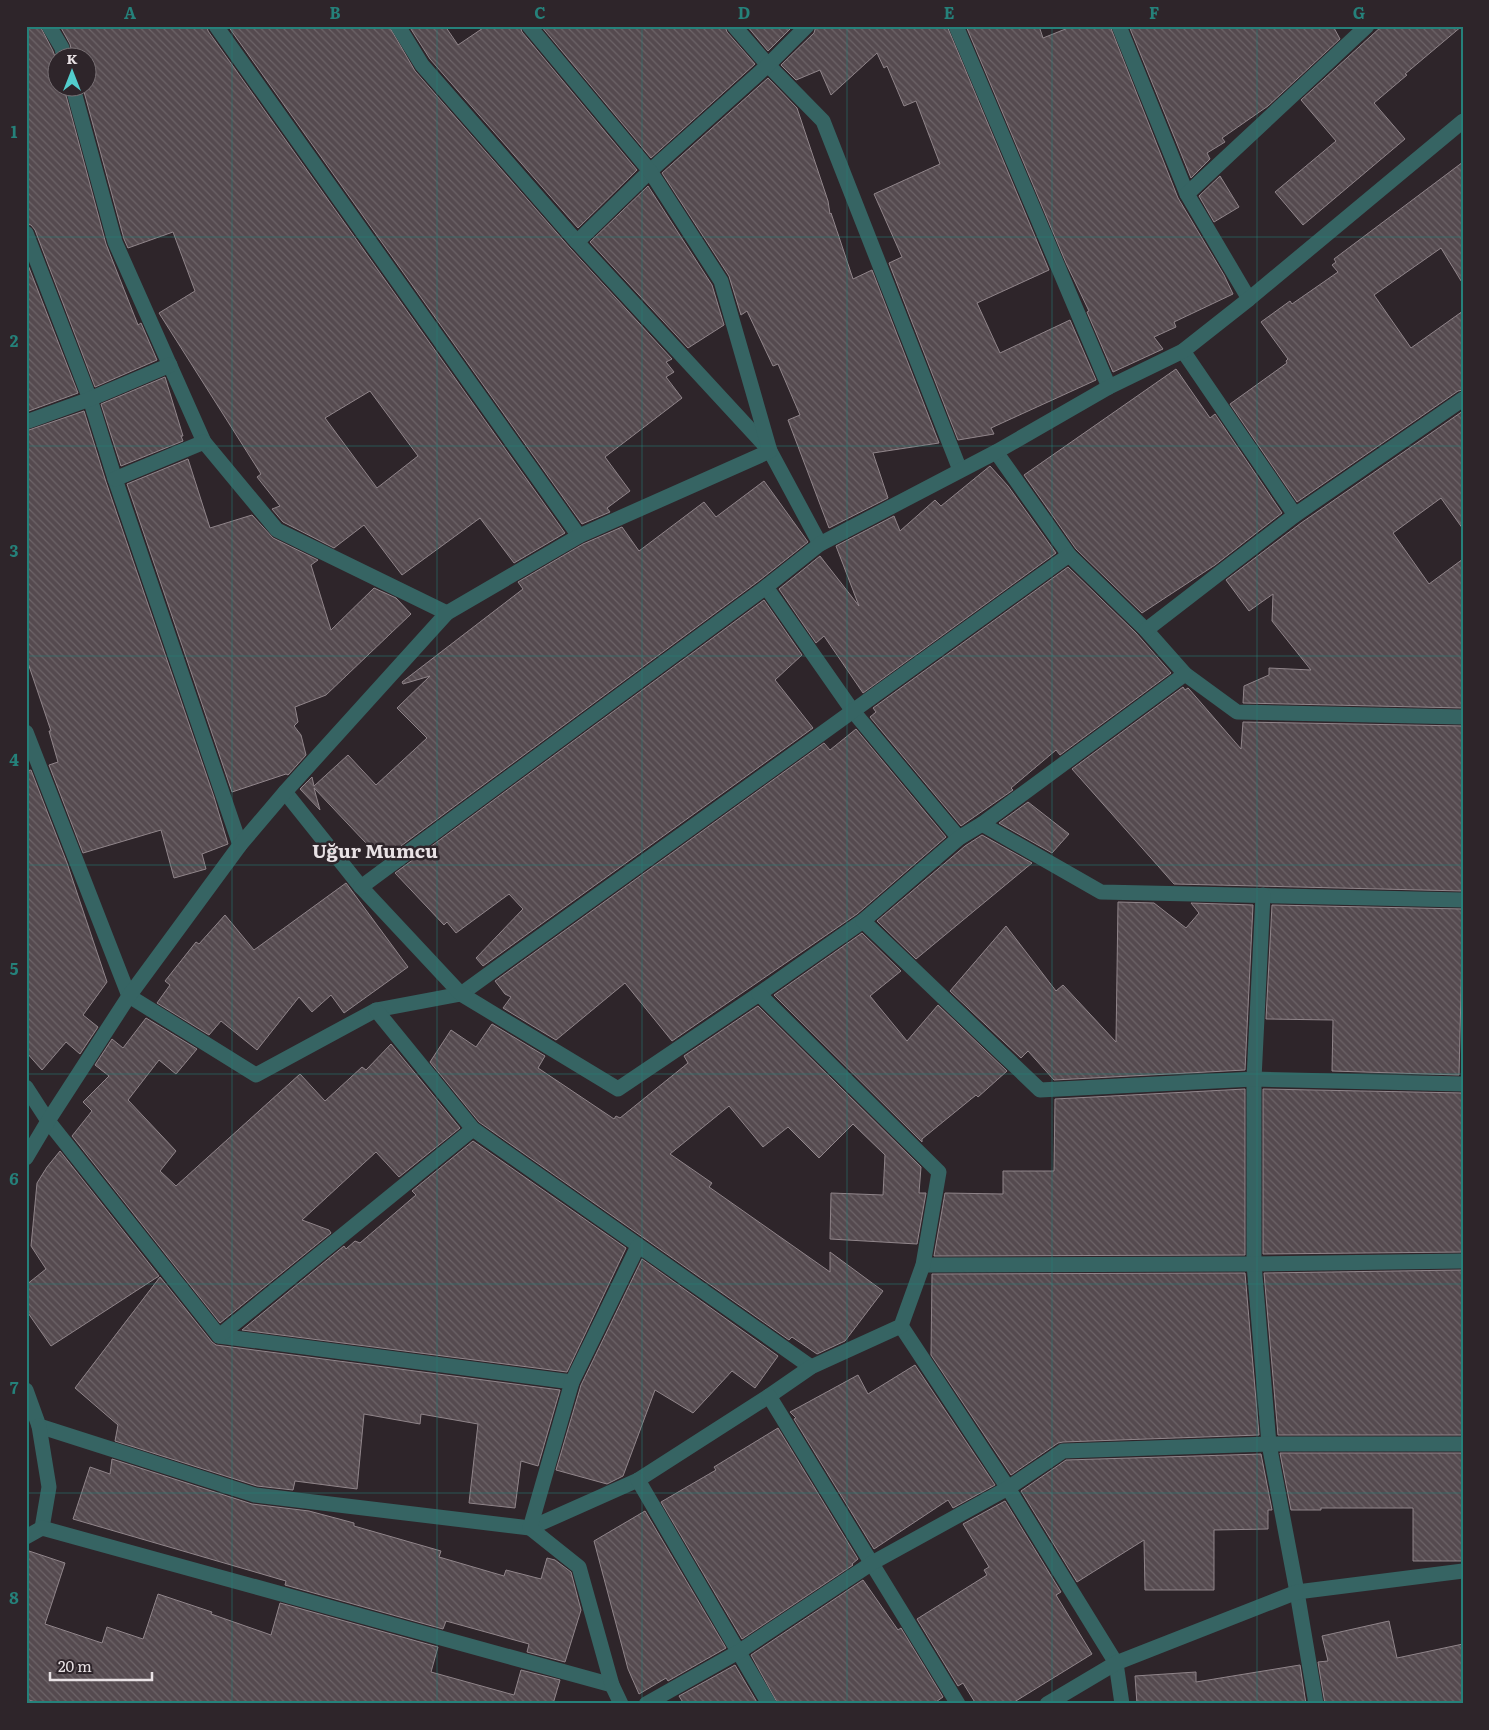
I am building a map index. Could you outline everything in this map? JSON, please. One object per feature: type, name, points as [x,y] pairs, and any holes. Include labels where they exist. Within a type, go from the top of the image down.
[{"type":"street","points":[[49,26],[62,48]]},
{"type":"street","points":[[216,26],[579,536]]},
{"type":"street","points":[[398,26],[422,65],[577,242],[770,450]]},
{"type":"street","points":[[529,26],[650,172],[721,281],[770,450],[820,544]]},
{"type":"street","points":[[734,26],[768,65],[823,121],[960,470]]},
{"type":"street","points":[[577,242],[650,172],[768,65],[807,26]]},
{"type":"street","points":[[956,26],[1109,388]]},
{"type":"street","points":[[1119,26],[1187,194],[1249,299]]},
{"type":"street","points":[[1187,194],[1360,29]]},
{"type":"street","points":[[76,98],[114,242],[204,442],[277,530],[447,612]]},
{"type":"street","points":[[362,887],[766,587],[820,544],[996,452],[1109,388],[1183,351],[1249,299],[1463,121]]},
{"type":"street","points":[[26,233],[90,399],[114,479],[240,845]]},
{"type":"street","points":[[1183,351],[1295,515]]},
{"type":"street","points":[[26,422],[90,399],[170,365]]},
{"type":"street","points":[[1146,630],[1295,515],[1463,398]]},
{"type":"street","points":[[114,479],[204,442]]},
{"type":"street","points":[[26,1158],[129,996],[240,845],[285,792],[447,612],[579,536],[770,450]]},
{"type":"street","points":[[996,452],[1069,554],[1146,630],[1185,674],[1238,712],[1463,717]]},
{"type":"street","points":[[26,732],[129,996],[256,1075],[376,1010],[461,994],[1069,554]]},
{"type":"street","points":[[766,587],[852,710],[959,838]]},
{"type":"street","points":[[285,792],[362,887],[461,994],[618,1089],[864,921],[959,838],[982,824],[1185,674]]},
{"type":"street","points":[[982,824],[1101,892],[1463,900]]},
{"type":"street","points":[[1262,895],[1254,1079],[1254,1264],[1269,1444],[1316,1704]]},
{"type":"street","points":[[864,921],[1040,1090],[1254,1079],[1463,1084]]},
{"type":"street","points":[[39,1426],[255,1495],[530,1528],[638,1480],[811,1367],[902,1326],[923,1265],[939,1172],[759,994]]},
{"type":"street","points":[[376,1010],[473,1129],[811,1367]]},
{"type":"street","points":[[26,1086],[48,1121],[219,1336],[572,1382]]},
{"type":"street","points":[[26,1133],[48,1121]]},
{"type":"street","points":[[219,1336],[473,1129]]},
{"type":"street","points":[[530,1528],[572,1382],[638,1246]]},
{"type":"street","points":[[923,1265],[1463,1261]]},
{"type":"street","points":[[902,1326],[1008,1488],[1116,1664],[1122,1704]]},
{"type":"street","points":[[26,1390],[39,1426],[49,1487],[42,1528]]},
{"type":"street","points":[[769,1396],[958,1704]]},
{"type":"street","points":[[646,1704],[740,1651],[872,1564],[1008,1488],[1064,1451],[1269,1444],[1463,1444]]},
{"type":"street","points":[[638,1480],[740,1651],[769,1704]]},
{"type":"street","points":[[26,1538],[42,1528],[612,1685]]},
{"type":"street","points":[[530,1528],[579,1567],[612,1685],[621,1704]]},
{"type":"street","points":[[1047,1704],[1116,1664],[1297,1592],[1463,1571]]},
{"type":"building","points":[[26,26],[40,26],[51,48],[48,48],[48,98],[67,98],[106,244],[138,325],[141,323],[157,360],[95,387],[35,230],[31,225],[26,224]]},
{"type":"building","points":[[60,26],[207,26],[208,31],[565,533],[514,563],[480,518],[402,575],[364,525],[334,548],[283,522],[272,509],[280,506],[257,477],[261,474],[159,313],[195,291],[173,232],[128,248],[86,98],[98,98],[98,48],[71,48]],"holes":[[[370,391],[418,456],[377,488],[325,418]]]},
{"type":"building","points":[[228,26],[389,26],[415,71],[570,248],[672,359],[666,362],[674,372],[666,377],[682,398],[605,457],[630,491],[607,508],[610,512],[582,524]]},
{"type":"building","points":[[409,26],[445,26],[458,45],[486,26],[520,26],[522,32],[637,170],[578,228],[430,59]]},
{"type":"building","points":[[541,26],[725,26],[727,32],[755,64],[651,158]]},
{"type":"building","points":[[747,26],[793,26],[768,51]]},
{"type":"building","points":[[816,26],[947,26],[1049,270],[977,303],[1000,353],[1070,320],[1096,380],[991,428],[994,434],[958,440],[889,263],[902,257],[874,194],[940,164],[916,101],[904,106],[887,66],[884,68],[877,53],[831,95],[820,70],[796,80],[781,65],[814,33]]},
{"type":"building","points":[[966,26],[1039,26],[1043,38],[1073,26],[1110,26],[1178,198],[1224,275],[1233,294],[1174,322],[1176,327],[1154,337],[1163,349],[1113,372],[1087,312],[1089,311],[1066,263]]},
{"type":"building","points":[[1129,26],[1333,26],[1340,39],[1268,106],[1222,138],[1225,142],[1207,153],[1210,159],[1191,178]]},
{"type":"building","points":[[1382,26],[1462,26],[1374,103],[1405,139],[1303,225],[1275,192],[1336,141],[1301,100]]},
{"type":"building","points":[[768,78],[797,108],[828,201],[830,214],[853,279],[872,270],[939,443],[873,453],[888,498],[829,528],[788,420],[800,415],[778,364],[773,366],[747,311],[741,315],[729,276],[662,173]]},
{"type":"building","points":[[1463,162],[1463,284],[1441,248],[1374,295],[1411,348],[1463,311],[1463,390],[1458,391],[1297,502],[1230,404],[1287,363],[1288,359],[1261,322],[1290,301],[1292,304],[1338,272],[1332,265],[1336,262],[1334,259]]},
{"type":"building","points":[[1220,176],[1239,207],[1214,222],[1199,196]]},
{"type":"building","points":[[648,186],[712,285],[724,325],[688,348],[590,242]]},
{"type":"building","points":[[26,260],[78,393],[26,412]]},
{"type":"building","points":[[1176,369],[1210,418],[1215,414],[1282,513],[1215,565],[1142,613],[1076,549],[1024,475]]},
{"type":"building","points":[[165,377],[183,441],[121,466],[101,404]]},
{"type":"building","points":[[84,411],[106,482],[214,797],[228,844],[202,854],[206,869],[174,878],[161,830],[83,853],[49,765],[58,762],[49,731],[51,731],[26,657],[26,431]]},
{"type":"building","points":[[1463,411],[1463,529],[1441,498],[1393,533],[1429,584],[1463,559],[1463,708],[1243,703],[1244,686],[1269,675],[1269,668],[1311,670],[1272,621],[1273,594],[1249,611],[1226,580],[1301,523]]},
{"type":"building","points":[[188,459],[210,528],[252,515],[273,538],[318,560],[311,565],[331,630],[374,588],[396,598],[411,614],[326,695],[295,707],[298,722],[294,726],[301,735],[306,755],[288,775],[286,774],[232,792],[127,484]]},
{"type":"building","points":[[990,466],[1008,486],[1056,553],[863,693],[824,636],[816,643],[779,589],[820,556],[859,606],[836,546],[894,516],[900,531],[935,500],[941,506]]},
{"type":"building","points":[[764,481],[808,542],[760,580],[382,860],[314,788],[320,810],[300,789],[312,777],[314,786],[348,755],[376,785],[427,738],[397,708],[430,676],[403,684],[402,682],[523,589],[518,582],[583,544],[622,527],[639,551],[704,502],[716,517]]},
{"type":"building","points":[[1068,567],[1136,633],[1171,673],[1060,755],[1056,750],[1011,788],[1013,790],[961,826],[870,717],[876,712],[873,708]]},
{"type":"building","points":[[764,600],[802,655],[775,680],[813,728],[483,966],[476,958],[523,909],[509,894],[456,933],[447,922],[444,925],[395,873]]},
{"type":"building","points":[[1183,687],[1185,690],[1189,689],[1241,749],[1243,722],[1463,726],[1463,891],[1174,884],[1072,769]]},
{"type":"building","points":[[856,729],[946,837],[857,914],[672,1041],[625,983],[556,1040],[503,1008],[511,997],[505,994],[495,981],[824,743],[830,750]]},
{"type":"building","points":[[31,770],[67,863],[107,982],[83,1015],[98,1027],[80,1054],[66,1042],[42,1070],[26,1052],[26,771]]},
{"type":"building","points":[[1028,802],[1069,834],[1052,853],[999,823]]},
{"type":"building","points":[[982,835],[1032,863],[916,959],[877,921],[965,846]]},
{"type":"building","points":[[346,883],[408,967],[344,1013],[331,995],[312,1012],[299,997],[257,1050],[221,1021],[209,1035],[157,1003],[170,985],[165,981],[196,942],[199,944],[225,915],[254,950]]},
{"type":"building","points":[[1118,902],[1154,903],[1186,928],[1199,913],[1191,903],[1253,905],[1245,1070],[1054,1080],[1028,1051],[1021,1058],[950,991],[1006,926],[1056,991],[1063,985],[1116,1042]]},
{"type":"building","points":[[1272,905],[1463,909],[1459,1075],[1332,1071],[1333,1020],[1266,1019]]},
{"type":"building","points":[[862,933],[901,971],[870,996],[907,1041],[938,1005],[1007,1071],[978,1097],[976,1095],[922,1139],[922,1142],[774,995]]},
{"type":"building","points":[[758,1006],[921,1167],[919,1193],[926,1193],[917,1244],[830,1239],[831,1193],[883,1195],[885,1155],[853,1124],[819,1158],[788,1127],[763,1147],[729,1106],[670,1154],[712,1183],[709,1187],[830,1272],[830,1252],[883,1291],[845,1341],[817,1354],[792,1337],[789,1340],[479,1122],[430,1062],[451,1030],[476,1047],[492,1024],[545,1056],[538,1068],[614,1119],[616,1116],[620,1118],[688,1063],[684,1056]]},
{"type":"building","points":[[146,1018],[197,1049],[176,1074],[159,1060],[128,1100],[176,1151],[160,1171],[176,1186],[300,1074],[325,1101],[362,1067],[366,1070],[391,1044],[460,1128],[399,1177],[376,1152],[302,1220],[329,1230],[331,1233],[220,1323],[72,1136],[92,1111],[83,1102],[109,1076],[95,1065],[112,1039],[123,1048]]},
{"type":"building","points":[[1245,1089],[1245,1255],[934,1256],[945,1193],[1003,1194],[1003,1171],[1054,1171],[1055,1099]]},
{"type":"building","points":[[1263,1089],[1463,1093],[1463,1252],[1263,1254]]},
{"type":"building","points":[[473,1141],[626,1248],[567,1372],[242,1330],[344,1246],[346,1249],[355,1241],[360,1243],[416,1195],[412,1191]]},
{"type":"building","points":[[60,1151],[159,1276],[51,1346],[26,1310],[26,1285],[46,1269],[31,1246],[37,1183]]},
{"type":"building","points":[[642,1259],[778,1356],[755,1388],[732,1371],[693,1413],[655,1390],[623,1476],[607,1484],[556,1470],[581,1385]]},
{"type":"building","points":[[1463,1270],[1463,1435],[1278,1435],[1264,1273]]},
{"type":"building","points":[[1245,1273],[1259,1435],[1063,1442],[1058,1443],[1011,1475],[931,1355],[932,1274]]},
{"type":"building","points":[[160,1277],[216,1345],[560,1390],[538,1466],[521,1461],[515,1508],[469,1503],[478,1424],[421,1414],[420,1424],[364,1414],[357,1489],[295,1481],[293,1490],[257,1486],[115,1441],[118,1425],[75,1388]]},
{"type":"building","points":[[915,1365],[995,1485],[953,1508],[948,1500],[874,1549],[794,1419],[796,1418],[790,1412],[858,1375],[868,1394]]},
{"type":"building","points":[[778,1428],[858,1559],[853,1565],[742,1639],[661,1502],[716,1470],[714,1467]]},
{"type":"building","points":[[1280,1453],[1463,1453],[1463,1561],[1413,1561],[1413,1508],[1321,1508],[1321,1510],[1291,1510]]},
{"type":"building","points":[[1261,1454],[1272,1510],[1268,1510],[1268,1529],[1214,1530],[1214,1590],[1145,1590],[1144,1540],[1077,1582],[1021,1491],[1066,1460]]},
{"type":"building","points":[[112,1459],[252,1504],[309,1511],[354,1523],[354,1526],[441,1551],[439,1557],[504,1576],[506,1570],[541,1579],[547,1558],[555,1560],[571,1572],[581,1610],[565,1662],[527,1652],[529,1644],[446,1621],[443,1629],[285,1585],[286,1581],[73,1519],[90,1467],[110,1474]]},
{"type":"building","points":[[1005,1501],[1061,1592],[1056,1595],[1092,1654],[1011,1704],[976,1704],[963,1683],[958,1686],[917,1619],[987,1575],[984,1570],[989,1567],[963,1524]]},
{"type":"building","points":[[645,1511],[726,1648],[668,1681],[666,1678],[639,1694],[628,1669],[594,1541]]},
{"type":"building","points":[[26,1550],[65,1563],[45,1624],[102,1643],[107,1627],[143,1639],[158,1594],[271,1635],[280,1603],[438,1647],[431,1672],[514,1695],[521,1670],[560,1680],[553,1704],[42,1704],[26,1699]]},
{"type":"building","points":[[863,1580],[898,1630],[901,1628],[943,1697],[933,1704],[778,1704],[751,1655]]},
{"type":"building","points":[[1389,1621],[1397,1658],[1463,1644],[1463,1704],[1325,1704],[1318,1662],[1328,1661],[1322,1636]]},
{"type":"building","points":[[735,1665],[758,1704],[684,1704],[679,1696]]},
{"type":"building","points":[[1300,1665],[1306,1704],[1137,1704],[1135,1676],[1196,1672],[1196,1682]]},
{"type":"district","name":"Uğur Mumcu","points":[[375,851]]}]
